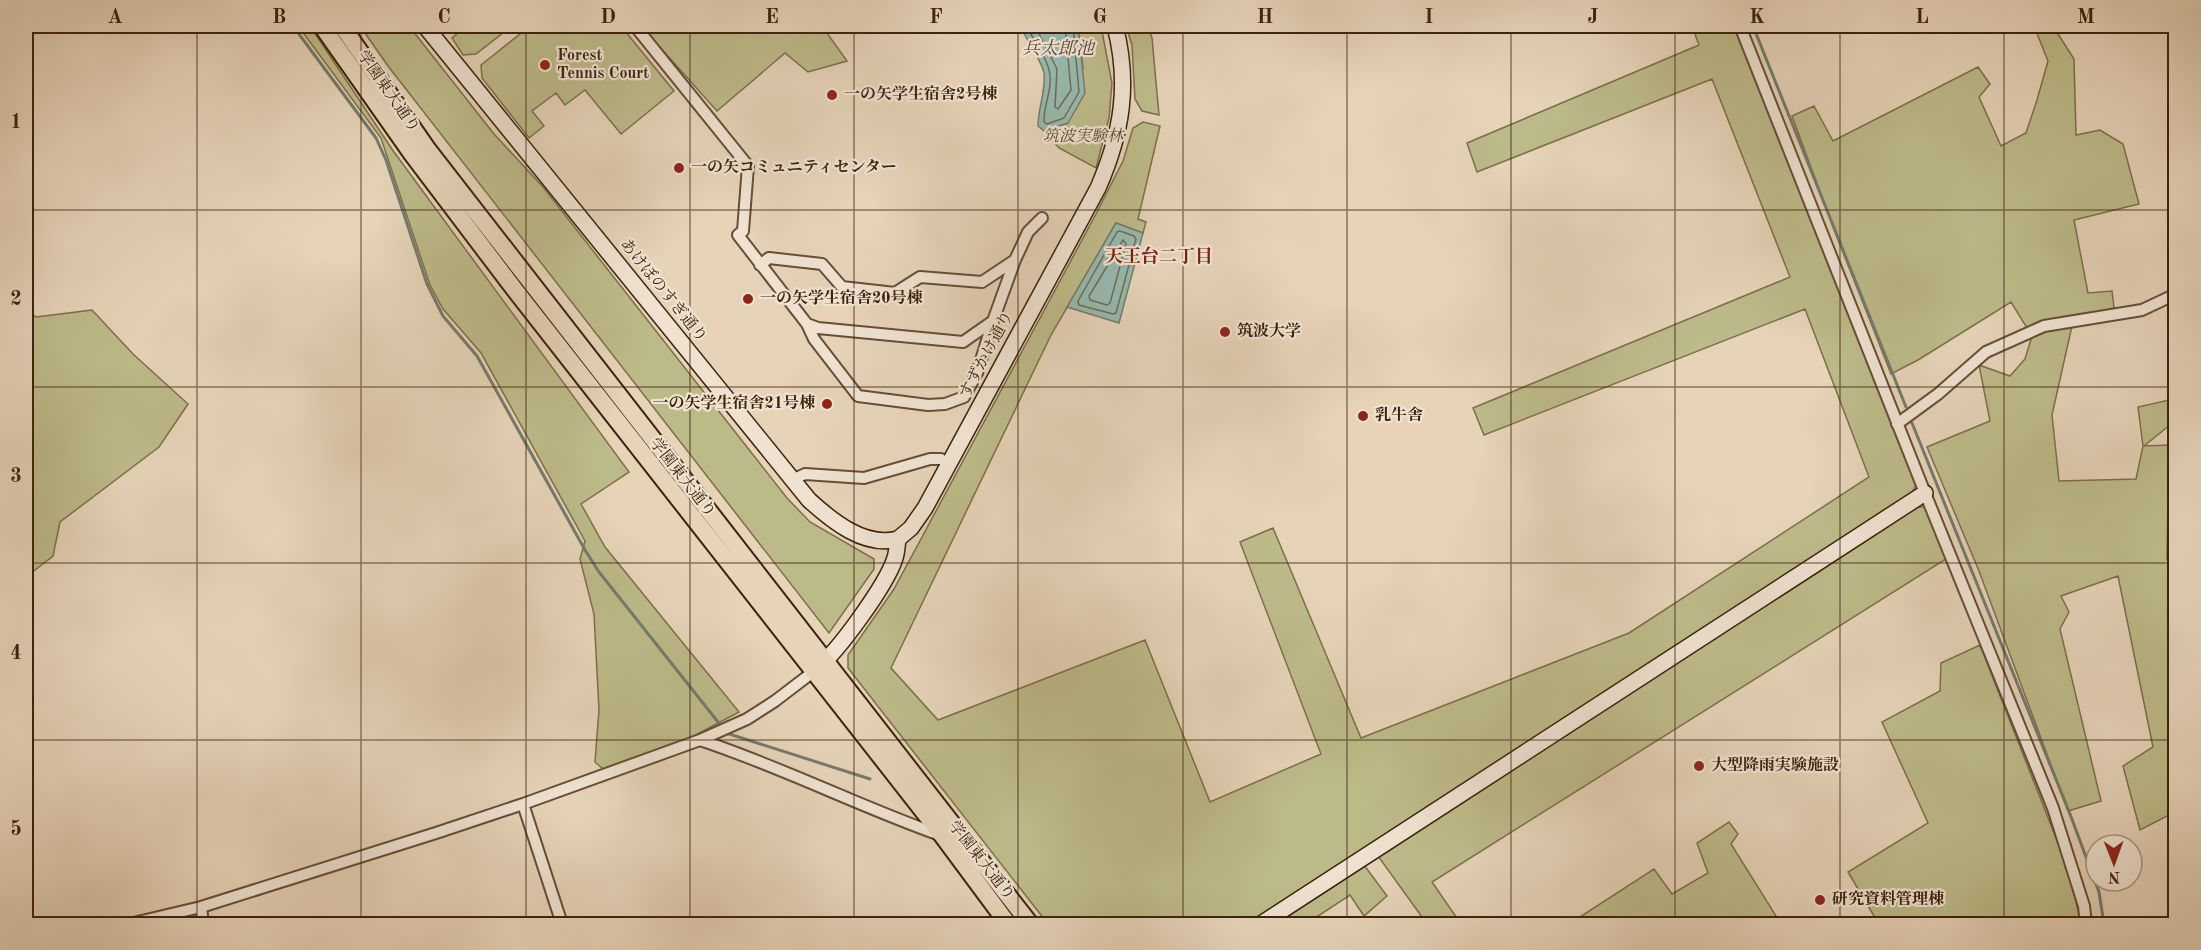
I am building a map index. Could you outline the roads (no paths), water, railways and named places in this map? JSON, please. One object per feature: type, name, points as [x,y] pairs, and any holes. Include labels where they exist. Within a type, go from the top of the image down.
[{"type":"main road","name":"学園東大通り","points":[[322,26],[446,199],[819,667],[1030,924]]},
{"type":"main road","name":"学園東大通り","points":[[342,26],[428,150],[819,667],[1008,924]]},
{"type":"street","name":"あけぼのすぎ通り","points":[[425,26],[808,500],[825,515],[861,537],[881,541],[898,539]]},
{"type":"street","points":[[635,26],[748,166],[743,231],[738,235],[807,324],[814,339],[858,396],[928,405],[945,404],[964,397],[977,373],[1015,260],[1028,232],[1042,218]]},
{"type":"street","name":"すずかけ通り","points":[[819,667],[872,600],[886,578],[895,558],[898,539],[911,528],[926,508],[1103,177],[1114,146],[1122,111],[1122,61],[1115,26]]},
{"type":"street","points":[[1740,26],[1925,494],[2053,808],[2084,906],[2086,924]]},
{"type":"street","points":[[760,265],[769,258],[822,264],[842,287],[895,293],[920,277],[982,282],[1015,260]]},
{"type":"street","points":[[1897,424],[1938,394],[1986,352],[2044,326],[2142,310],[2175,294]]},
{"type":"street","points":[[807,324],[818,328],[963,342],[993,321]]},
{"type":"street","points":[[792,480],[805,474],[864,478],[930,459],[941,459]]},
{"type":"street","points":[[1261,924],[1925,494]]},
{"type":"street","points":[[129,924],[201,907],[523,804],[700,740],[747,719],[775,701],[819,667]]},
{"type":"street","points":[[700,740],[742,753],[894,819],[942,835]]},
{"type":"street","points":[[523,804],[562,924]]},
{"type":"street","points":[[201,907],[203,924]]},
{"type":"water","name":"兵太郎池","points":[[1025,26],[1078,26],[1085,93],[1068,123],[1044,131],[1038,126],[1044,73],[1038,57],[1022,30]]},
{"type":"water","points":[[1116,223],[1143,233],[1119,323],[1067,307]]},
{"type":"waterway","points":[[293,26],[376,138],[386,160],[427,284],[443,316],[477,356],[585,550],[599,572],[722,727]]},
{"type":"waterway","points":[[1753,26],[1906,407]]},
{"type":"waterway","points":[[1912,423],[2070,814],[2099,892],[2104,924]]},
{"type":"waterway","points":[[726,733],[870,779]]},
{"type":"place","name":"Forest Tennis Court","points":[[545,65]]},
{"type":"place","name":"一の矢学生宿舎2号棟","points":[[832,95]]},
{"type":"place","name":"一の矢コミュニティセンター","points":[[679,168]]},
{"type":"place","name":"一の矢学生宿舎20号棟","points":[[748,299]]},
{"type":"place","name":"筑波大学","points":[[1225,332]]},
{"type":"place","name":"一の矢学生宿舎21号棟","points":[[827,404]]},
{"type":"place","name":"乳牛舎","points":[[1363,416]]},
{"type":"place","name":"大型降雨実験施設","points":[[1699,766]]},
{"type":"place","name":"研究資料管理棟","points":[[1820,900]]},
{"type":"district","name":"天王台二丁目","points":[[1159,257]]},
{"type":"park label","name":"筑波実験林","points":[[1083,137]]}]
